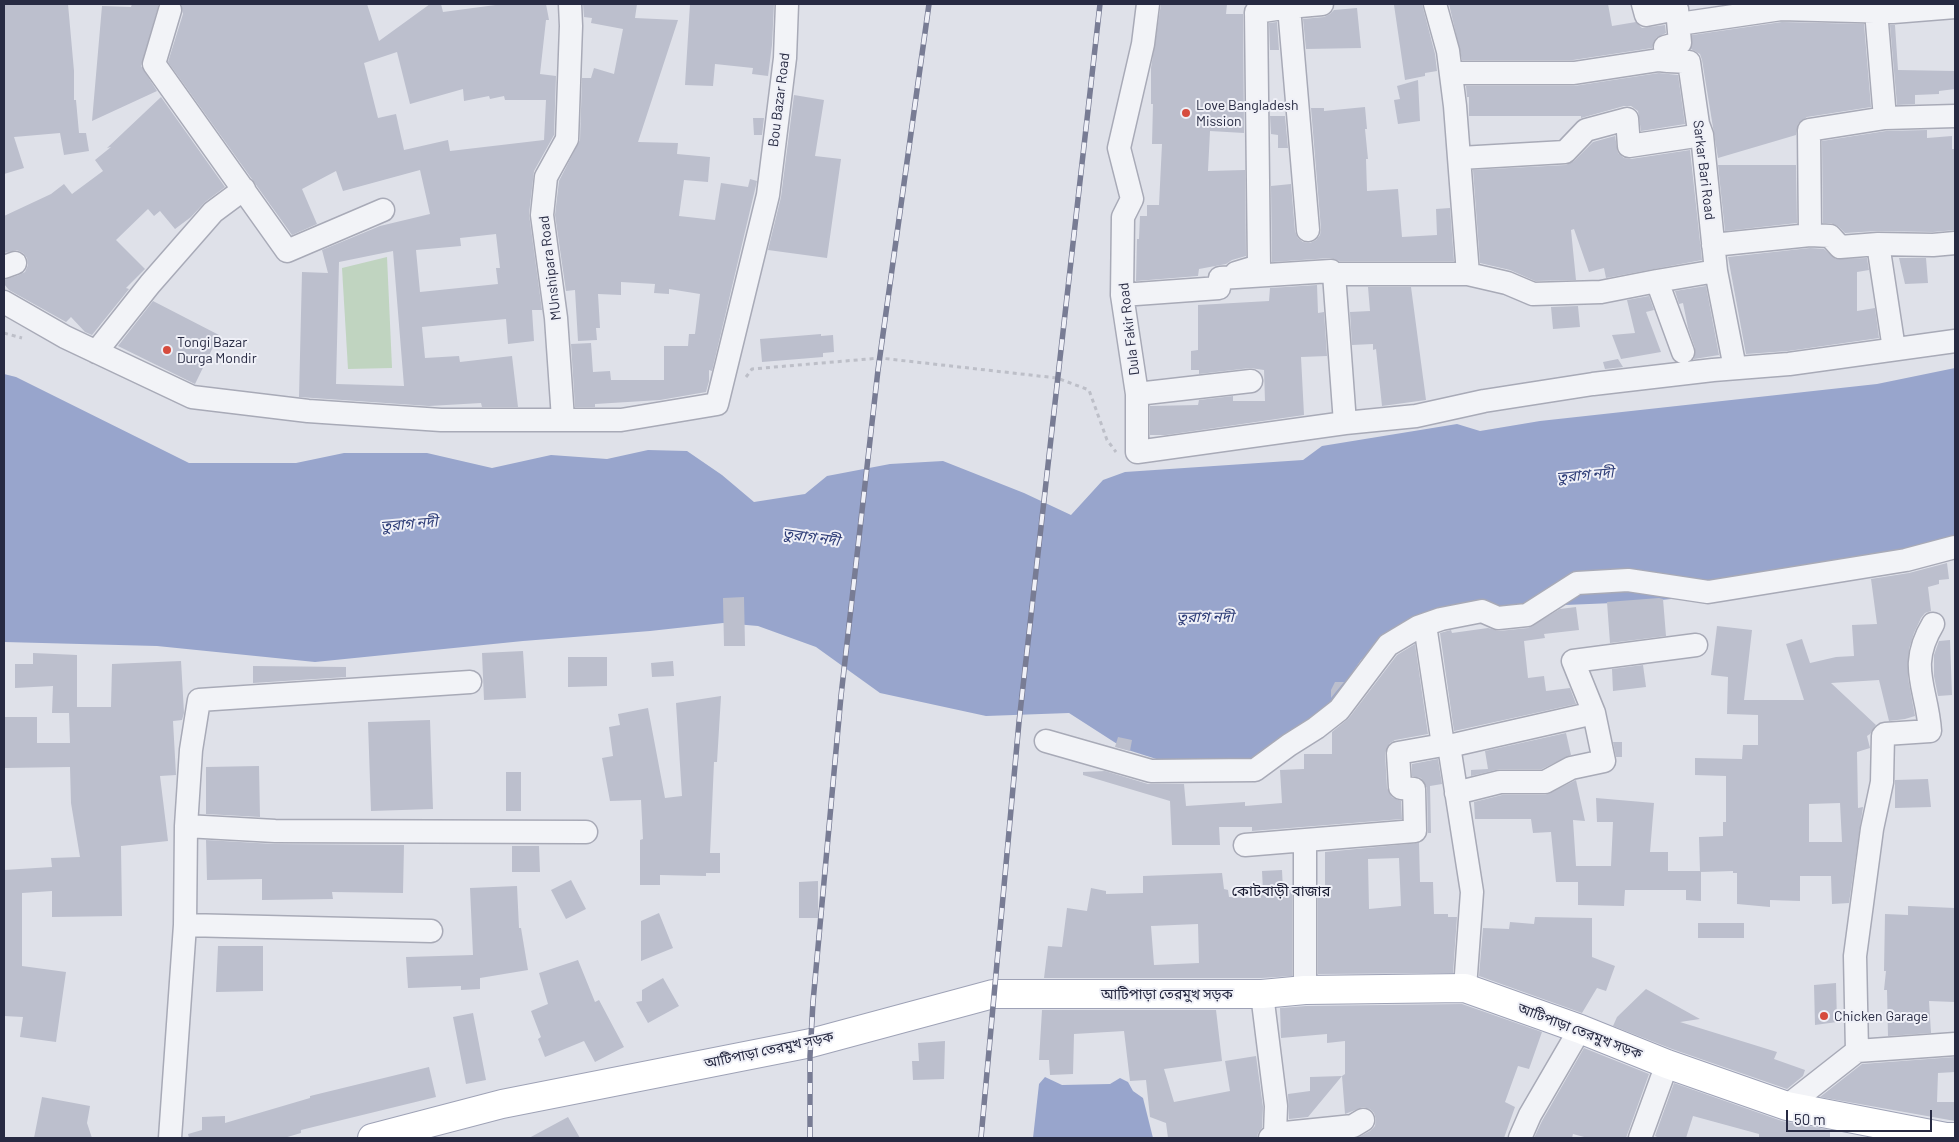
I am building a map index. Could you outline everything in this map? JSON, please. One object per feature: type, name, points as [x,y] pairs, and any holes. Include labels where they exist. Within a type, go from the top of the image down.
[{"type":"main road","name":"আটিপাড়া তেরমুখ সড়ক","points":[[372,1138],[502,1104],[811,1043],[993,994],[1262,994],[1305,990],[1465,988],[1580,1029],[1666,1064],[1787,1106],[1949,1137]]},
{"type":"street","name":"MUnshipara Road","points":[[563,419],[556,318],[542,215],[546,177],[567,139],[570,4]]},
{"type":"street","name":"Bou Bazar Road","points":[[563,419],[621,420],[717,404],[768,195],[785,58],[788,4]]},
{"type":"street","name":"Dula Fakir Road","points":[[1148,4],[1143,44],[1119,148],[1132,199],[1123,217],[1122,295],[1138,394],[1137,452],[1345,423]]},
{"type":"street","points":[[1220,278],[1260,266],[1256,12],[1289,6],[1322,4]]},
{"type":"street","points":[[1436,4],[1448,51],[1451,73],[1460,158],[1468,274]]},
{"type":"street","points":[[1451,73],[1574,73],[1659,60],[1668,61],[1665,47],[1680,43],[1677,9],[1646,15],[1643,4]]},
{"type":"street","points":[[172,6],[154,64],[288,251],[383,210]]},
{"type":"street","points":[[1289,6],[1308,230]]},
{"type":"street","points":[[1679,24],[1781,9],[1893,12],[1955,7]]},
{"type":"street","points":[[1876,11],[1885,118]]},
{"type":"street","name":"Sarkar Bari Road","points":[[1668,61],[1689,62],[1698,124],[1702,135],[1712,245],[1734,368]]},
{"type":"street","points":[[1810,235],[1809,130],[1885,118],[1955,116]]},
{"type":"street","points":[[1460,158],[1565,152],[1586,130],[1627,118],[1629,146],[1702,135]]},
{"type":"street","points":[[96,352],[150,284],[213,212],[244,189]]},
{"type":"street","points":[[1712,245],[1810,235],[1830,236],[1840,247],[1878,244],[1934,245],[1955,243]]},
{"type":"street","points":[[1878,244],[1894,349]]},
{"type":"street","points":[[1220,278],[1331,271],[1334,274],[1468,274],[1506,283],[1533,294],[1601,292],[1716,271]]},
{"type":"street","points":[[1334,274],[1345,423],[1416,416],[1484,401],[1593,384],[1734,368],[1790,364],[1955,341]]},
{"type":"street","points":[[1122,295],[1218,288],[1220,278]]},
{"type":"street","points":[[1657,281],[1683,352]]},
{"type":"street","points":[[4,302],[65,337],[192,397],[308,411],[441,420],[563,419]]},
{"type":"street","points":[[1138,394],[1251,381]]},
{"type":"street","points":[[1046,741],[1150,771],[1255,770],[1339,710],[1388,645],[1425,625],[1441,619],[1482,611],[1498,618],[1527,615],[1577,584],[1628,580],[1708,592],[1906,560],[1955,547]]},
{"type":"street","points":[[1857,1051],[1855,956],[1872,829],[1882,782],[1883,736],[1885,734],[1930,731],[1919,662],[1926,636],[1934,624]]},
{"type":"street","points":[[1425,625],[1472,892],[1465,988]]},
{"type":"street","points":[[1456,793],[1500,782],[1545,782],[1571,768],[1604,761],[1594,713],[1573,661],[1696,644]]},
{"type":"street","points":[[170,1138],[185,925],[186,826],[191,750],[199,700],[470,682]]},
{"type":"street","points":[[1245,845],[1415,831],[1414,789],[1400,787],[1398,753],[1446,745],[1594,713]]},
{"type":"street","points":[[186,826],[275,831],[586,832]]},
{"type":"street","points":[[1305,840],[1305,990]]},
{"type":"street","points":[[185,925],[431,931]]},
{"type":"street","points":[[1262,994],[1276,1106],[1273,1136],[1353,1126],[1363,1120]]},
{"type":"street","points":[[1520,1138],[1530,1115],[1580,1029]]},
{"type":"street","points":[[1787,1106],[1857,1051],[1955,1044]]},
{"type":"street","points":[[1640,1138],[1666,1064]]},
{"type":"green space","points":[[387,257],[392,368],[348,369],[342,268]]},
{"type":"water","name":"তুরাগ নদী","points":[[1955,368],[1955,543],[1771,590],[1638,602],[1516,607],[1398,633],[1361,660],[1335,698],[1271,763],[1219,779],[1125,749],[1069,713],[986,716],[880,693],[816,647],[758,626],[723,623],[315,662],[157,646],[4,642],[4,374],[16,377],[189,463],[296,463],[344,453],[427,453],[492,468],[551,455],[607,459],[648,450],[687,451],[722,475],[754,502],[805,494],[827,476],[890,464],[943,461],[1024,493],[1071,515],[1103,480],[1125,472],[1303,460],[1322,446],[1457,424],[1480,431],[1540,421],[1877,384]]},
{"type":"water","points":[[1045,1077],[1062,1085],[1110,1084],[1120,1078],[1128,1082],[1133,1091],[1143,1098],[1153,1138],[1033,1138],[1039,1084]]},
{"type":"building","points":[[4,4],[68,4],[74,71],[74,100],[76,100],[79,133],[86,133],[89,151],[64,155],[60,133],[14,137],[24,168],[4,174]]},
{"type":"building","points":[[132,4],[159,4],[141,66],[157,91],[92,121],[102,6],[131,7]]},
{"type":"building","points":[[181,4],[367,4],[379,41],[430,4],[441,4],[443,12],[503,4],[546,4],[549,20],[546,20],[540,74],[556,76],[554,135],[534,171],[529,214],[542,310],[532,310],[534,341],[508,344],[506,319],[422,327],[425,358],[459,356],[460,362],[512,356],[518,407],[482,407],[481,403],[429,406],[299,397],[302,272],[328,273],[322,250],[380,226],[430,214],[420,170],[343,191],[336,171],[302,189],[317,224],[292,235],[168,62],[183,14]],"holes":[[[397,52],[410,104],[463,89],[464,101],[489,96],[490,99],[504,96],[505,100],[546,100],[544,140],[450,151],[448,140],[404,150],[396,114],[378,118],[364,63]],[[496,234],[500,268],[496,268],[498,284],[420,292],[416,250],[461,246],[460,238]],[[393,251],[404,386],[336,384],[339,262]]]},
{"type":"building","points":[[583,4],[637,4],[635,18],[678,20],[638,142],[678,143],[677,154],[710,157],[708,182],[684,180],[679,216],[715,220],[721,183],[748,187],[750,179],[757,181],[712,371],[709,370],[706,392],[660,400],[595,404],[595,407],[575,407],[571,344],[591,343],[593,372],[610,371],[611,380],[664,380],[664,346],[688,346],[689,334],[695,334],[700,294],[669,289],[669,294],[654,293],[655,284],[621,282],[621,295],[598,294],[600,328],[596,328],[597,340],[578,341],[575,290],[566,291],[555,215],[559,181],[580,140],[582,78],[591,78],[594,68],[614,74],[623,29],[591,23],[592,18],[584,17]]},
{"type":"building","points":[[690,4],[774,4],[768,76],[752,74],[753,68],[715,64],[713,86],[685,85]]},
{"type":"building","points":[[1161,4],[1227,4],[1226,14],[1243,14],[1244,133],[1210,131],[1208,171],[1245,170],[1246,256],[1226,264],[1199,269],[1198,276],[1136,281],[1137,239],[1139,239],[1140,216],[1147,216],[1147,205],[1159,205],[1162,144],[1152,144],[1153,104],[1151,104],[1151,68]]},
{"type":"building","points":[[1422,4],[1435,54],[1437,71],[1425,73],[1425,76],[1405,80],[1394,5]]},
{"type":"building","points":[[1449,4],[1608,4],[1612,26],[1636,22],[1642,28],[1665,25],[1666,33],[1656,38],[1652,48],[1573,60],[1462,60]]},
{"type":"building","points":[[1357,8],[1361,48],[1306,49],[1303,19],[1324,17],[1334,10]]},
{"type":"building","points":[[1277,22],[1279,50],[1270,50],[1269,23]]},
{"type":"building","points":[[1782,22],[1864,24],[1871,107],[1807,117],[1798,124],[1796,135],[1718,158],[1702,60],[1700,54],[1691,49],[1692,35]]},
{"type":"building","points":[[1890,25],[1895,25],[1898,70],[1955,71],[1955,89],[1939,91],[1939,94],[1915,95],[1915,104],[1897,105]]},
{"type":"building","points":[[1659,73],[1678,75],[1685,124],[1641,131],[1638,111],[1631,106],[1624,106],[1581,118],[1581,116],[1469,116],[1469,97],[1467,97],[1466,86],[1574,86]]},
{"type":"building","points":[[1418,80],[1420,121],[1398,124],[1394,100],[1400,99],[1397,86]]},
{"type":"building","points":[[794,95],[824,100],[815,156],[841,159],[827,258],[768,250],[781,197]]},
{"type":"building","points":[[161,97],[225,187],[175,229],[160,211],[154,216],[148,209],[116,240],[145,269],[126,288],[129,289],[92,335],[85,332],[71,317],[66,322],[9,290],[4,284],[4,280],[25,272],[28,265],[27,258],[17,250],[4,253],[4,216],[51,194],[64,184],[72,194],[103,171],[95,160],[111,147],[107,148]]},
{"type":"building","points":[[1365,107],[1368,159],[1366,159],[1367,191],[1398,189],[1402,237],[1437,235],[1436,209],[1450,208],[1454,261],[1339,261],[1330,258],[1272,262],[1271,186],[1291,184],[1295,231],[1298,238],[1303,242],[1310,243],[1320,235],[1311,108],[1324,108],[1324,111]]},
{"type":"building","points":[[1270,116],[1285,116],[1288,148],[1278,148],[1278,135],[1271,134]]},
{"type":"building","points":[[753,118],[764,118],[762,135],[754,135]]},
{"type":"building","points":[[1927,130],[1927,138],[1952,136],[1952,149],[1955,149],[1955,230],[1845,233],[1831,223],[1823,223],[1822,141],[1886,131]]},
{"type":"building","points":[[1615,136],[1618,153],[1624,158],[1631,159],[1690,150],[1702,260],[1606,278],[1604,268],[1589,272],[1574,229],[1571,230],[1576,280],[1535,281],[1510,270],[1480,263],[1473,170],[1566,165],[1574,161],[1593,142]]},
{"type":"building","points":[[1718,165],[1796,165],[1797,223],[1725,231]]},
{"type":"building","points":[[1810,248],[1824,249],[1836,259],[1867,258],[1869,270],[1857,272],[1857,311],[1875,308],[1879,338],[1788,351],[1746,354],[1728,257]]},
{"type":"building","points":[[1899,258],[1926,258],[1928,283],[1905,284]]},
{"type":"building","points":[[1317,285],[1318,313],[1324,312],[1327,356],[1301,357],[1304,415],[1166,435],[1150,435],[1150,406],[1198,405],[1199,400],[1233,396],[1233,401],[1265,401],[1264,370],[1250,368],[1199,374],[1199,370],[1191,370],[1191,351],[1198,350],[1198,305],[1269,301],[1270,288]]},
{"type":"building","points":[[1706,286],[1719,355],[1694,359],[1695,348],[1688,328],[1683,303],[1679,304],[1675,291]]},
{"type":"building","points":[[1368,287],[1411,287],[1426,400],[1382,406],[1376,349],[1373,350],[1373,344],[1352,345],[1350,312],[1370,311]]},
{"type":"building","points":[[1649,296],[1654,310],[1646,312],[1661,352],[1621,359],[1612,335],[1635,333],[1627,300]]},
{"type":"building","name":"Tongi Bazar Durga Mondir","points":[[153,301],[219,335],[195,384],[118,346]]},
{"type":"building","points":[[1578,306],[1580,327],[1553,329],[1551,307]]},
{"type":"building","points":[[821,334],[821,336],[833,335],[834,352],[823,353],[823,357],[762,362],[760,339]]},
{"type":"building","points":[[1618,359],[1623,367],[1605,369],[1603,362]]},
{"type":"building","points":[[1947,563],[1949,579],[1939,580],[1939,584],[1928,587],[1931,611],[1925,613],[1921,618],[1909,649],[1908,678],[1915,716],[1889,721],[1879,680],[1831,683],[1876,725],[1867,736],[1870,748],[1857,752],[1858,808],[1863,807],[1849,903],[1832,904],[1831,876],[1800,876],[1800,901],[1770,900],[1770,907],[1737,904],[1737,873],[1733,873],[1733,871],[1701,872],[1701,901],[1686,900],[1686,890],[1625,890],[1624,906],[1578,905],[1578,882],[1556,882],[1551,832],[1533,833],[1531,819],[1475,819],[1474,802],[1502,795],[1545,795],[1576,780],[1585,821],[1573,820],[1576,866],[1611,866],[1613,822],[1597,822],[1596,798],[1654,803],[1650,852],[1668,852],[1668,871],[1700,871],[1699,837],[1723,836],[1723,822],[1726,822],[1726,776],[1695,775],[1695,758],[1742,759],[1743,745],[1758,745],[1758,715],[1727,714],[1728,677],[1711,675],[1717,626],[1752,630],[1744,700],[1804,700],[1786,644],[1802,639],[1810,663],[1836,657],[1854,656],[1852,625],[1877,624],[1871,579],[1909,573]],"holes":[[[1840,803],[1842,842],[1809,842],[1809,804]]]},
{"type":"building","points":[[744,597],[745,646],[724,646],[723,598]]},
{"type":"building","points":[[1663,599],[1666,636],[1610,643],[1607,602]]},
{"type":"building","points":[[1576,607],[1579,630],[1544,634],[1545,638],[1524,641],[1528,678],[1544,676],[1546,691],[1570,688],[1576,704],[1454,731],[1440,633],[1451,630],[1452,633],[1488,628],[1499,631],[1528,628],[1560,609]]},
{"type":"building","points":[[1950,640],[1952,695],[1938,696],[1934,676],[1934,655],[1939,641]]},
{"type":"building","points":[[1415,644],[1428,734],[1395,740],[1390,743],[1385,753],[1387,788],[1392,797],[1401,801],[1402,819],[1252,831],[1252,827],[1219,827],[1220,845],[1172,845],[1170,801],[1083,775],[1083,772],[1105,771],[1148,784],[1184,784],[1186,806],[1245,802],[1245,806],[1282,803],[1280,770],[1304,769],[1304,754],[1332,754],[1332,732],[1349,718],[1397,655]]},
{"type":"building","points":[[523,651],[526,698],[484,700],[482,653]]},
{"type":"building","points":[[33,653],[77,655],[77,707],[111,707],[112,664],[181,661],[184,713],[182,720],[173,721],[176,775],[160,776],[168,841],[121,846],[122,916],[52,917],[52,891],[22,893],[22,966],[66,972],[56,1042],[20,1037],[23,1017],[4,1016],[4,870],[52,867],[51,858],[80,857],[71,803],[70,767],[4,768],[4,717],[37,717],[37,743],[70,743],[69,713],[52,713],[53,686],[15,688],[15,664],[33,664]]},
{"type":"building","points":[[568,657],[607,657],[607,686],[568,687]]},
{"type":"building","points":[[673,661],[674,676],[652,677],[651,663]]},
{"type":"building","points":[[1643,665],[1646,687],[1613,691],[1612,669]]},
{"type":"building","points":[[253,666],[346,667],[346,677],[253,683]]},
{"type":"building","points":[[1335,682],[1344,682],[1331,698],[1331,690]]},
{"type":"building","points":[[721,696],[717,762],[714,762],[710,853],[720,853],[720,873],[706,873],[706,876],[660,875],[660,885],[640,885],[640,840],[643,839],[641,800],[610,801],[602,758],[613,756],[609,727],[620,725],[618,714],[648,708],[665,798],[682,796],[676,703]]},
{"type":"building","points":[[430,720],[433,809],[371,811],[368,722]]},
{"type":"building","points":[[1566,733],[1571,755],[1542,769],[1500,769],[1471,776],[1471,770],[1488,769],[1485,751]]},
{"type":"building","points":[[1118,737],[1132,740],[1130,751],[1115,747]]},
{"type":"building","points":[[1613,742],[1622,742],[1622,757],[1616,757]]},
{"type":"building","points":[[1438,759],[1442,784],[1430,786],[1431,833],[1428,833],[1427,788],[1421,778],[1412,776],[1412,764]]},
{"type":"building","points":[[259,766],[260,817],[206,814],[206,767]]},
{"type":"building","points":[[506,772],[521,772],[521,811],[506,811]]},
{"type":"building","points":[[1928,779],[1931,807],[1895,808],[1895,780]]},
{"type":"building","points":[[206,840],[274,844],[404,845],[403,893],[332,892],[333,899],[262,900],[262,879],[207,880]]},
{"type":"building","points":[[1419,843],[1420,882],[1433,882],[1434,914],[1448,914],[1448,917],[1457,917],[1453,973],[1318,974],[1318,887],[1325,887],[1325,852]],"holes":[[[1399,858],[1401,906],[1369,909],[1368,859]]]},
{"type":"building","points":[[512,846],[539,846],[540,872],[512,872]]},
{"type":"building","points":[[1282,870],[1283,890],[1292,889],[1292,976],[1261,978],[1044,978],[1048,946],[1062,947],[1067,908],[1087,911],[1091,888],[1106,891],[1106,894],[1143,893],[1143,876],[1222,873],[1224,889],[1228,890],[1229,897],[1261,898],[1260,892],[1263,891],[1262,871]],"holes":[[[1198,924],[1199,963],[1154,965],[1151,926]]]},
{"type":"building","points":[[571,880],[586,909],[566,919],[551,890]]},
{"type":"building","points":[[818,881],[818,918],[799,918],[799,882]]},
{"type":"building","points":[[517,886],[519,928],[521,928],[528,970],[480,978],[480,989],[461,990],[461,986],[408,988],[406,957],[473,955],[470,888]]},
{"type":"building","points":[[1908,906],[1955,908],[1955,1002],[1929,1001],[1931,1033],[1888,1036],[1887,990],[1884,990],[1886,971],[1884,971],[1885,914],[1908,915]]},
{"type":"building","points":[[659,913],[673,948],[641,961],[641,921]]},
{"type":"building","points":[[1535,917],[1592,918],[1592,957],[1615,966],[1606,991],[1597,988],[1582,1013],[1479,976],[1483,928],[1509,929],[1510,922],[1534,924]]},
{"type":"building","points":[[1698,923],[1744,923],[1744,938],[1698,938]]},
{"type":"building","points":[[218,946],[263,946],[263,991],[216,992]]},
{"type":"building","points":[[578,960],[595,1002],[599,1000],[624,1047],[595,1062],[584,1041],[545,1057],[538,1039],[541,1037],[531,1011],[548,1004],[539,973]]},
{"type":"building","points":[[663,978],[679,1006],[648,1023],[636,1002],[642,1001],[642,990]]},
{"type":"building","points":[[1836,983],[1837,1022],[1815,1025],[1814,985]]},
{"type":"building","points":[[1646,989],[1700,1019],[1680,1022],[1777,1052],[1774,1059],[1805,1070],[1803,1076],[1787,1089],[1672,1049],[1613,1026],[1617,1017]]},
{"type":"building","points":[[1462,1004],[1542,1032],[1529,1069],[1518,1066],[1505,1102],[1515,1107],[1504,1138],[1357,1138],[1375,1126],[1376,1119],[1370,1109],[1363,1107],[1345,1114],[1342,1076],[1345,1074],[1345,1041],[1327,1043],[1327,1034],[1281,1038],[1280,1008]]},
{"type":"building","points":[[1042,1010],[1216,1010],[1222,1061],[1164,1069],[1174,1102],[1230,1091],[1225,1061],[1256,1056],[1263,1107],[1262,1128],[1257,1138],[1168,1138],[1166,1123],[1150,1117],[1146,1080],[1130,1081],[1124,1031],[1074,1034],[1073,1074],[1050,1075],[1049,1060],[1039,1060]]},
{"type":"building","points":[[473,1013],[486,1080],[466,1084],[453,1017]]},
{"type":"building","points":[[945,1041],[944,1079],[913,1080],[912,1061],[919,1061],[918,1043]]},
{"type":"building","points":[[1584,1048],[1649,1074],[1626,1138],[1588,1138],[1573,1134],[1572,1138],[1534,1138],[1542,1121]]},
{"type":"building","points":[[1955,1057],[1955,1072],[1938,1073],[1937,1102],[1955,1102],[1955,1121],[1820,1097],[1862,1064]]},
{"type":"building","points":[[429,1067],[436,1097],[301,1130],[301,1133],[284,1138],[189,1138],[188,1134],[202,1130],[202,1117],[225,1116],[225,1123],[310,1098],[310,1096]]},
{"type":"building","points":[[1342,1076],[1308,1117],[1289,1119],[1288,1094],[1310,1091],[1310,1077]]},
{"type":"building","points":[[1674,1083],[1782,1121],[1830,1130],[1830,1138],[1759,1138],[1759,1134],[1693,1116],[1686,1138],[1660,1138],[1655,1136]]},
{"type":"building","points":[[42,1097],[90,1106],[87,1123],[92,1138],[34,1138]]},
{"type":"building","points":[[568,1117],[580,1138],[529,1138]]},
{"type":"railway","points":[[810,1138],[810,1056],[813,1002],[841,696],[878,370],[929,4]]},
{"type":"railway","points":[[981,1138],[1019,722],[1100,4]]},
{"type":"place","name":"Love Bangladesh Mission","points":[[1186,113]]},
{"type":"place","name":"Tongi Bazar Durga Mondir","points":[[167,350]]},
{"type":"place","name":"Chicken Garage","points":[[1824,1016]]},
{"type":"district","name":"কোটবাড়ী বাজার","points":[[1281,891]]}]
